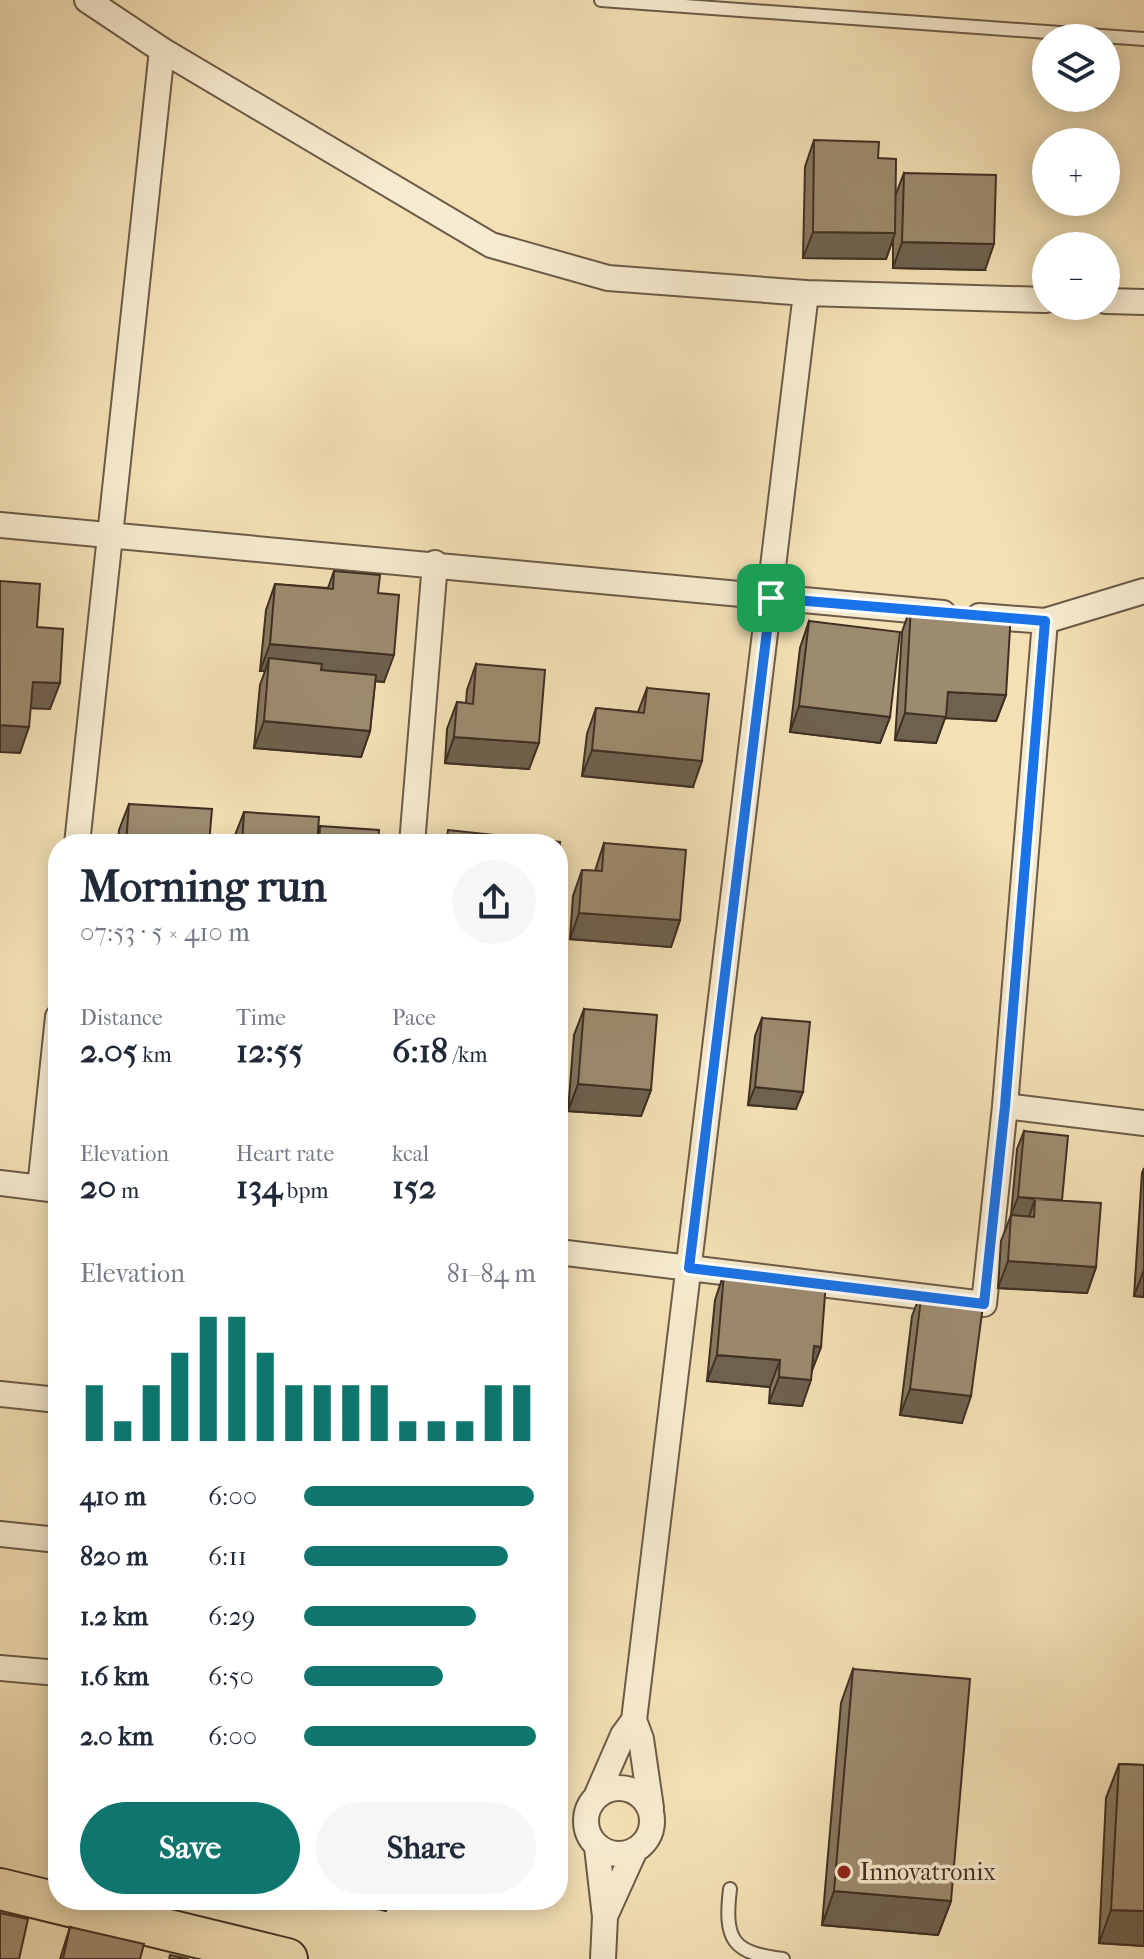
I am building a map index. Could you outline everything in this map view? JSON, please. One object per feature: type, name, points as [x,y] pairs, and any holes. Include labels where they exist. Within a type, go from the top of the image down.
[{"type":"main road","points":[[0,1889],[48,1901]]},
{"type":"main road","points":[[86,1910],[287,1959]]},
{"type":"street","points":[[87,0],[162,50],[491,245],[608,278],[806,293],[1032,300]]},
{"type":"street","points":[[78,834],[162,50]]},
{"type":"street","points":[[605,1917],[634,1852],[645,1843],[651,1832],[651,1808],[641,1739],[634,1720],[806,293]]},
{"type":"street","points":[[1120,301],[1144,302]]},
{"type":"street","points":[[0,525],[1045,621],[1144,591]]},
{"type":"street","points":[[413,834],[435,563]]},
{"type":"street","points":[[568,1253],[984,1304],[1005,1106],[1045,621]]},
{"type":"street","points":[[1005,1106],[1144,1123]]},
{"type":"street","points":[[0,1183],[48,1189]]},
{"type":"street","points":[[0,1394],[48,1399]]},
{"type":"street","points":[[0,1534],[48,1539]]},
{"type":"street","points":[[0,1668],[48,1672]]},
{"type":"street","points":[[634,1720],[623,1735],[588,1809],[586,1822],[589,1836],[597,1847],[608,1853],[634,1852]]},
{"type":"street","points":[[596,1797],[608,1789],[623,1788],[644,1798],[651,1808]]},
{"type":"street","points":[[597,1847],[605,1917],[603,1959]]},
{"type":"lane","points":[[601,0],[1144,39]]},
{"type":"lane","points":[[730,1889],[727,1914],[734,1942],[746,1952],[783,1959]]},
{"type":"building","points":[[814,140],[879,142],[878,158],[896,159],[895,233],[813,232]]},
{"type":"building","points":[[904,173],[996,175],[994,244],[902,242]]},
{"type":"building","points":[[334,571],[380,575],[378,593],[399,595],[394,655],[270,644],[275,584],[333,589]]},
{"type":"building","points":[[0,581],[40,584],[37,627],[63,629],[60,683],[33,682],[29,727],[0,725]]},
{"type":"building","points":[[911,606],[1011,612],[1006,695],[948,692],[946,717],[905,713]]},
{"type":"building","points":[[809,621],[900,632],[890,717],[799,706]]},
{"type":"building","points":[[269,658],[322,664],[321,670],[376,675],[370,731],[264,721]]},
{"type":"building","points":[[476,664],[545,670],[539,743],[454,737],[457,702],[473,704]]},
{"type":"building","points":[[647,688],[709,694],[702,761],[592,750],[596,708],[644,713]]},
{"type":"building","points":[[129,804],[212,809],[210,834],[127,834]]},
{"type":"building","points":[[244,812],[319,817],[318,834],[243,834]]},
{"type":"building","points":[[320,826],[379,830],[379,834],[320,834]]},
{"type":"building","points":[[448,830],[485,834],[447,834]]},
{"type":"building","points":[[604,843],[686,850],[680,920],[579,913],[582,870],[602,871]]},
{"type":"building","points":[[584,1009],[657,1015],[651,1090],[578,1084]]},
{"type":"building","points":[[762,1018],[810,1022],[803,1092],[755,1087]]},
{"type":"building","points":[[1024,1131],[1068,1136],[1062,1200],[1018,1197]]},
{"type":"building","points":[[1035,1199],[1101,1203],[1096,1267],[1008,1261],[1011,1215],[1034,1217]]},
{"type":"building","points":[[724,1273],[826,1282],[821,1347],[814,1346],[811,1380],[779,1377],[780,1360],[717,1355]]},
{"type":"building","points":[[922,1290],[984,1298],[971,1396],[910,1389]]},
{"type":"building","points":[[853,1669],[970,1679],[951,1901],[834,1891]]},
{"type":"building","points":[[1119,1764],[1144,1765],[1144,1911],[1111,1910]]},
{"type":"building","points":[[0,1913],[28,1919],[19,1959],[0,1959]]},
{"type":"building","points":[[70,1927],[144,1944],[140,1959],[63,1959]]},
{"type":"place","name":"Innovatronix","points":[[844,1872]]},
{"type":"route","points":[[771,598],[1045,621],[1005,1106],[984,1304],[689,1268],[771,598]]}]
